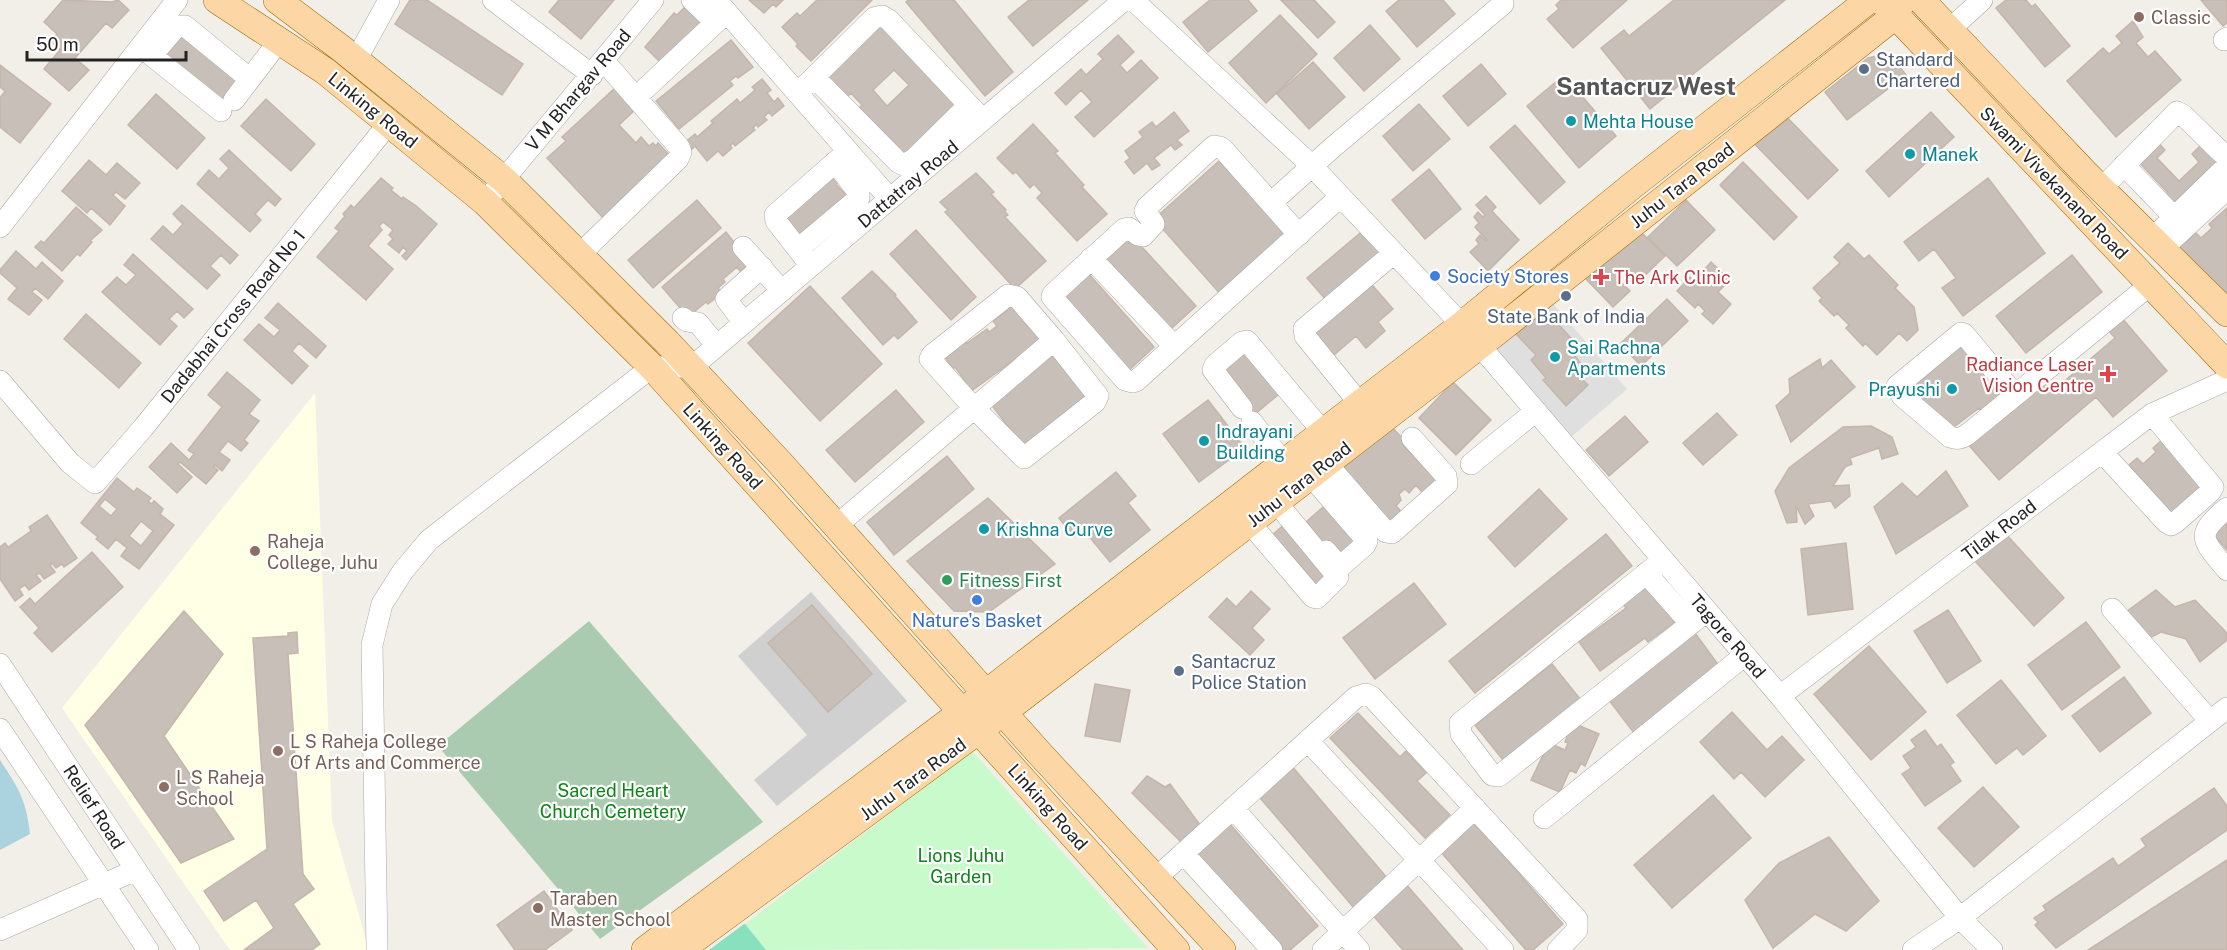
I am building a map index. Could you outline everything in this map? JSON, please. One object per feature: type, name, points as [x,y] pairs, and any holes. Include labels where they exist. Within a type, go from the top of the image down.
[{"type":"main road","name":"Linking Road","points":[[217,0],[325,71],[485,202],[652,367],[1176,950]]},
{"type":"main road","name":"Linking Road","points":[[277,0],[379,78],[503,179],[692,367],[836,525],[1002,713],[1222,950]]},
{"type":"main road","name":"Juhu Tara Road","points":[[645,950],[970,721],[1002,713],[1283,462],[1462,325],[1869,0]]},
{"type":"main road","name":"Swami Vivekanand Road","points":[[1921,0],[2101,189],[2227,313]]},
{"type":"main road","name":"Juhu Tara Road","points":[[680,950],[970,721],[985,693],[1250,522],[1318,469],[1402,427],[1480,345],[1675,190],[1893,5]]},
{"type":"main road","name":"Swami Vivekanand Road","points":[[1893,5],[2227,365]]},
{"type":"main road","points":[[361,101],[379,78]]},
{"type":"main road","points":[[1656,168],[1675,190]]},
{"type":"main road","points":[[1035,793],[1058,772]]},
{"type":"street","points":[[0,228],[146,51],[177,0]]},
{"type":"street","points":[[356,60],[389,0]]},
{"type":"street","points":[[493,0],[597,68],[679,147],[681,153],[678,159],[579,255]]},
{"type":"street","name":"V M Bhargav Road","points":[[485,202],[653,0]]},
{"type":"street","points":[[692,0],[719,11],[798,93],[842,156],[859,193],[859,198],[798,249]]},
{"type":"street","name":"Dattatray Road","points":[[692,367],[890,199],[976,112],[1124,0]]},
{"type":"street","name":"Tagore Road","points":[[1133,0],[1312,166],[1462,325],[1663,560],[1699,618],[1745,655],[1960,918],[1992,950]]},
{"type":"street","points":[[1949,30],[1982,0]]},
{"type":"street","points":[[1271,203],[1503,4]]},
{"type":"street","points":[[645,89],[719,11]]},
{"type":"street","points":[[798,93],[814,77],[874,18],[882,16],[889,20],[976,112],[904,165],[898,162],[814,77]]},
{"type":"street","points":[[146,51],[172,30],[181,25],[185,26],[250,79]]},
{"type":"street","points":[[146,51],[228,105],[279,41]]},
{"type":"street","points":[[2101,189],[2177,112],[2183,114],[2227,158]]},
{"type":"street","name":"Dadabhai Cross Road No 1","points":[[0,381],[70,463],[95,483],[143,428],[389,123]]},
{"type":"street","points":[[1299,234],[1224,150],[1214,147],[1147,207],[1146,211],[1154,224],[1152,228],[1143,236],[1129,228],[1124,229],[1052,297],[1125,380],[1136,381],[1174,346],[1299,234],[1340,197]]},
{"type":"street","points":[[842,156],[890,199]]},
{"type":"street","points":[[811,266],[776,221],[775,215],[842,156]]},
{"type":"street","points":[[2124,165],[2174,217]]},
{"type":"street","points":[[2157,244],[2174,217],[2227,166]]},
{"type":"street","points":[[2157,244],[2227,189]]},
{"type":"street","points":[[743,247],[782,291]]},
{"type":"street","points":[[1360,404],[1305,336],[1304,329],[1394,253]]},
{"type":"street","points":[[1091,258],[1174,346]]},
{"type":"street","points":[[744,323],[726,299],[762,267]]},
{"type":"street","points":[[2015,395],[1961,333],[1897,386],[1902,396],[1950,437],[1956,439],[1968,434],[2151,284]]},
{"type":"street","points":[[1008,295],[1017,297],[1095,391],[1098,399],[1024,458],[974,408],[932,362],[932,355],[1008,295]]},
{"type":"street","points":[[683,318],[698,322],[717,346]]},
{"type":"street","points":[[836,525],[1054,340]]},
{"type":"street","points":[[1283,462],[1212,370],[1244,341],[1249,342],[1323,432]]},
{"type":"street","points":[[377,950],[372,645],[382,604],[403,571],[429,540],[652,367],[692,367]]},
{"type":"street","name":"Tilak Road","points":[[1780,696],[2152,414],[2227,380]]},
{"type":"street","points":[[1471,464],[1536,411]]},
{"type":"street","points":[[2102,452],[2166,522],[2171,525],[2176,522],[2213,487],[2152,414]]},
{"type":"street","points":[[1318,469],[1386,532],[1392,533],[1447,484],[1446,476],[1402,427]]},
{"type":"street","points":[[1278,501],[1338,566],[1343,566],[1367,541],[1318,469]]},
{"type":"street","points":[[1250,522],[1313,597],[1317,597],[1338,577],[1278,501]]},
{"type":"street","points":[[2227,508],[2209,523],[2204,537],[2207,545],[2227,570]]},
{"type":"street","points":[[1646,573],[1699,618],[1499,776],[1492,775],[1461,735],[1460,723],[1646,573],[1663,560]]},
{"type":"street","points":[[2112,609],[2210,721]]},
{"type":"street","points":[[1544,818],[1745,655]]},
{"type":"street","name":"Relief Road","points":[[0,664],[189,950]]},
{"type":"street","points":[[1155,878],[1356,697],[1366,694],[1372,697],[1576,919],[1577,930],[1558,950]]},
{"type":"street","points":[[1913,950],[1960,918],[2227,708]]},
{"type":"street","name":"Relief Road","points":[[0,729],[148,950]]},
{"type":"street","points":[[1308,741],[1503,950]]},
{"type":"street","points":[[1233,808],[1359,950]]},
{"type":"street","points":[[1323,950],[1475,808]]},
{"type":"street","points":[[1183,853],[1272,950]]},
{"type":"street","points":[[0,930],[136,870]]},
{"type":"shaded area","name":"Sai Rachna Apartments","points":[[1548,298],[1627,389],[1570,438],[1496,348]]},
{"type":"shaded area","name":"Raheja College, Juhu","points":[[315,393],[332,821],[369,950],[230,950],[62,708]]},
{"type":"shaded area","points":[[811,592],[907,701],[777,806],[754,780],[807,735],[738,656]]},
{"type":"green space","name":"Sacred Heart Church Cemetery","points":[[589,621],[763,822],[600,939],[438,746]]},
{"type":"green space","name":"Lions Juhu Garden","points":[[972,751],[1148,948],[766,950],[745,924]]},
{"type":"green space","points":[[744,924],[766,950],[709,950]]},
{"type":"water","points":[[0,760],[21,795],[30,834],[0,850]]},
{"type":"building","points":[[63,0],[112,2],[118,0],[129,10],[112,28],[106,23],[75,58],[89,70],[69,91],[44,69],[60,50],[50,41],[57,34],[44,22]]},
{"type":"building","points":[[410,0],[427,0],[523,64],[502,95],[395,24]]},
{"type":"building","points":[[559,0],[614,0],[581,39],[549,12]]},
{"type":"building","points":[[749,0],[783,0],[776,7],[773,4],[764,13]]},
{"type":"building","points":[[817,0],[872,0],[811,61],[782,27],[797,13],[800,16]]},
{"type":"building","points":[[908,0],[954,0],[1013,72],[985,96],[906,2]]},
{"type":"building","points":[[1029,0],[1088,0],[1033,46],[1008,17]]},
{"type":"building","points":[[1210,0],[1248,0],[1257,11],[1208,52],[1183,22]]},
{"type":"building","points":[[1281,0],[1314,0],[1335,22],[1318,38]]},
{"type":"building","points":[[1399,0],[1443,0],[1455,14],[1417,47],[1386,11]]},
{"type":"building","points":[[1561,0],[1627,0],[1573,48],[1547,19],[1559,9],[1556,5]]},
{"type":"building","points":[[1674,0],[1785,0],[1650,109],[1601,48],[1624,30],[1629,36]]},
{"type":"building","points":[[2006,0],[2026,0],[2032,7],[2035,4],[2070,46],[2045,67],[1996,8]]},
{"type":"building","points":[[2201,0],[2227,0],[2227,23],[2223,26]]},
{"type":"building","points":[[689,3],[706,19],[661,63],[645,47],[674,13],[677,15]]},
{"type":"building","points":[[1280,15],[1317,54],[1266,103],[1229,63]]},
{"type":"building","points":[[882,20],[959,104],[913,156],[899,157],[882,140],[886,135],[859,108],[862,105],[851,93],[844,100],[823,79]],"holes":[[[894,70],[909,85],[887,106],[873,90]]]},
{"type":"building","points":[[2133,21],[2143,37],[2136,43],[2148,57],[2155,51],[2181,80],[2116,137],[2067,81],[2103,48],[2109,54],[2122,43],[2116,36]]},
{"type":"building","points":[[1370,25],[1400,59],[1364,91],[1334,58]]},
{"type":"building","points":[[183,31],[246,81],[227,105],[164,55]]},
{"type":"building","points":[[1118,35],[1134,52],[1120,65],[1127,73],[1141,60],[1158,78],[1094,137],[1075,117],[1092,102],[1081,90],[1066,105],[1055,93],[1081,69],[1086,75],[1103,59],[1098,54]]},
{"type":"building","points":[[731,40],[753,67],[730,81],[733,85],[679,129],[656,101]]},
{"type":"building","points":[[1882,55],[1894,59],[1906,75],[1847,120],[1825,92],[1868,58]]},
{"type":"building","points":[[1313,62],[1345,97],[1309,129],[1277,94]]},
{"type":"building","points":[[1481,64],[1506,94],[1468,126],[1443,96]]},
{"type":"building","points":[[0,65],[51,104],[20,143],[0,127],[0,98],[5,91],[0,87]]},
{"type":"building","name":"Mehta House","points":[[1564,75],[1616,136],[1579,168],[1527,106]]},
{"type":"building","points":[[762,79],[771,90],[767,93],[774,102],[778,98],[784,106],[772,116],[769,112],[764,117],[767,120],[758,127],[757,124],[753,128],[755,130],[735,146],[733,143],[730,146],[732,148],[723,156],[718,151],[707,161],[695,146],[690,151],[684,143],[695,134],[697,137],[713,123],[711,121],[737,99],[740,103],[755,90],[752,87]]},
{"type":"building","points":[[617,86],[637,108],[619,125],[636,143],[641,137],[649,146],[653,143],[656,146],[658,143],[672,158],[605,220],[547,158],[566,141],[562,137]]},
{"type":"building","points":[[156,94],[205,138],[177,169],[128,125]]},
{"type":"building","points":[[266,99],[315,144],[291,171],[241,126]]},
{"type":"building","points":[[1419,104],[1450,139],[1413,171],[1383,136]]},
{"type":"building","points":[[1779,109],[1838,170],[1808,199],[1749,138]]},
{"type":"building","points":[[1174,112],[1189,131],[1177,140],[1182,145],[1175,150],[1171,145],[1154,158],[1160,165],[1152,170],[1147,163],[1134,174],[1125,162],[1130,158],[1125,151],[1143,137],[1139,132],[1152,122],[1156,127]]},
{"type":"building","name":"Manek","points":[[1931,112],[1954,137],[1889,197],[1866,171]]},
{"type":"building","points":[[1033,124],[1058,151],[1055,153],[1084,185],[1082,187],[1107,214],[1077,241],[1037,198],[1042,193],[1034,184],[1030,188],[1016,172],[1013,174],[997,158]]},
{"type":"building","points":[[1515,125],[1565,182],[1540,204],[1490,147]]},
{"type":"building","points":[[2153,137],[2165,150],[2157,158],[2179,181],[2199,162],[2192,154],[2204,142],[2220,159],[2168,208],[2161,200],[2168,193],[2133,156]]},
{"type":"building","points":[[229,150],[281,199],[275,206],[268,200],[255,214],[261,220],[250,232],[197,184],[209,170],[219,179],[229,168],[220,159]]},
{"type":"building","points":[[89,160],[106,175],[117,163],[140,183],[125,199],[116,192],[113,195],[125,206],[110,225],[91,208],[87,213],[62,191]]},
{"type":"building","points":[[1219,161],[1229,172],[1230,170],[1283,230],[1281,232],[1287,238],[1222,296],[1154,219]]},
{"type":"building","points":[[1743,162],[1797,217],[1774,240],[1720,185]]},
{"type":"building","points":[[1429,169],[1461,209],[1425,239],[1392,200]]},
{"type":"building","points":[[832,172],[840,181],[836,184],[844,193],[847,190],[853,198],[799,243],[777,216]]},
{"type":"building","points":[[976,173],[994,192],[991,194],[1006,210],[1008,215],[1005,217],[1046,261],[1015,289],[945,212],[948,210],[940,202]]},
{"type":"building","points":[[381,178],[393,188],[391,190],[402,199],[403,197],[415,205],[437,224],[406,260],[402,256],[407,251],[403,247],[399,253],[388,244],[393,239],[389,235],[393,230],[383,222],[379,226],[382,230],[368,246],[393,269],[366,300],[317,257],[339,231],[335,228],[345,216],[343,214],[351,205],[354,208]]},
{"type":"building","points":[[1988,178],[2045,253],[1963,316],[1942,288],[1956,278],[1934,249],[1919,261],[1904,242]]},
{"type":"building","points":[[1486,196],[1496,207],[1492,211],[1519,240],[1488,271],[1470,252],[1479,244],[1476,240],[1480,235],[1487,240],[1475,227],[1479,223],[1474,217],[1478,212],[1483,217],[1485,215],[1476,205]]},
{"type":"building","points":[[697,200],[721,228],[653,288],[628,260]]},
{"type":"building","points":[[1686,200],[1715,230],[1677,266],[1648,237]]},
{"type":"building","points":[[182,205],[238,255],[230,264],[221,255],[210,266],[220,275],[207,289],[151,239],[163,226],[173,235],[183,224],[173,214]]},
{"type":"building","points":[[76,207],[102,230],[90,241],[92,242],[80,256],[77,254],[62,271],[35,247],[41,241],[44,243]]},
{"type":"building","points":[[2227,208],[2227,305],[2175,252],[2196,233],[2201,238],[2212,228],[2209,224]]},
{"type":"building","points":[[1635,226],[1665,256],[1636,284],[1623,271],[1617,278],[1630,291],[1613,307],[1584,277]]},
{"type":"building","points":[[1366,228],[1386,252],[1327,301],[1307,278]]},
{"type":"building","points":[[916,230],[976,297],[951,320],[890,254]]},
{"type":"building","points":[[726,232],[750,263],[740,271],[737,267],[723,279],[725,282],[718,288],[722,293],[708,304],[706,302],[688,317],[662,287]]},
{"type":"building","points":[[1130,234],[1196,306],[1171,329],[1105,257]]},
{"type":"building","points":[[1848,243],[1864,259],[1869,255],[1898,285],[1895,288],[1914,307],[1918,330],[1907,341],[1899,333],[1877,355],[1865,343],[1863,346],[1846,328],[1849,325],[1837,313],[1834,316],[1819,301],[1822,298],[1813,288],[1840,263],[1834,257]]},
{"type":"building","points":[[16,251],[36,269],[42,262],[63,281],[48,299],[35,288],[32,292],[42,300],[29,315],[8,299],[17,288],[0,273]]},
{"type":"building","points":[[133,254],[193,309],[184,318],[177,311],[169,319],[177,326],[160,345],[102,292],[117,277],[126,285],[136,275],[124,265]]},
{"type":"building","points":[[2072,255],[2102,292],[2026,353],[1996,316]]},
{"type":"building","points":[[1711,262],[1730,280],[1718,292],[1731,304],[1713,324],[1702,314],[1705,311],[1698,304],[1695,308],[1677,291],[1690,277],[1694,281]]},
{"type":"building","points":[[872,271],[896,295],[917,322],[898,339],[894,335],[883,345],[842,298]]},
{"type":"building","points":[[1087,272],[1154,347],[1127,372],[1059,296]]},
{"type":"building","points":[[1366,278],[1393,309],[1378,322],[1385,331],[1366,348],[1356,336],[1334,355],[1310,328]]},
{"type":"building","points":[[810,286],[882,364],[820,421],[748,343]]},
{"type":"building","points":[[1667,299],[1688,321],[1641,366],[1620,344]]},
{"type":"building","points":[[1015,300],[1022,319],[1031,331],[1035,327],[1043,339],[970,392],[963,382],[965,381],[943,354],[964,339],[967,343],[987,329],[989,332],[997,326],[993,321],[1007,311],[1005,308]]},
{"type":"building","points":[[278,303],[326,346],[316,358],[299,343],[292,351],[308,366],[292,384],[244,340],[259,324],[274,337],[280,330],[265,318]]},
{"type":"building","name":"Sai Rachna Apartments","points":[[1543,307],[1578,346],[1572,352],[1585,369],[1579,376],[1588,385],[1566,406],[1543,380],[1546,378],[1531,360],[1536,355],[1515,333]]},
{"type":"building","points":[[86,314],[141,363],[119,388],[64,339]]},
{"type":"building","points":[[2122,318],[2167,371],[2113,417],[2096,397],[1999,480],[1967,443],[2044,378],[2054,390],[2115,338],[2108,330]]},
{"type":"building","name":"Prayushi","points":[[1960,341],[1989,372],[1983,376],[1989,384],[1992,381],[2002,394],[1982,412],[1979,408],[1950,430],[1936,411],[1929,417],[1903,385]]},
{"type":"building","points":[[1245,346],[1279,394],[1255,414],[1220,374]]},
{"type":"building","points":[[1057,352],[1093,398],[1026,450],[990,403]]},
{"type":"building","points":[[1820,359],[1822,368],[1831,360],[1855,387],[1791,442],[1776,406],[1790,393],[1789,379]]},
{"type":"building","points":[[227,372],[260,400],[249,414],[259,421],[244,440],[248,443],[241,451],[228,441],[219,452],[230,460],[222,471],[215,465],[214,467],[218,470],[206,484],[180,462],[178,464],[192,477],[177,493],[149,467],[171,443],[189,460],[194,454],[188,450],[222,407],[208,395]]},
{"type":"building","points":[[1453,382],[1491,420],[1456,455],[1419,418]]},
{"type":"building","points":[[896,390],[924,422],[855,482],[826,450]]},
{"type":"building","name":"Indrayani Building","points":[[1208,400],[1245,448],[1199,482],[1163,434]]},
{"type":"building","points":[[1717,413],[1737,435],[1703,465],[1683,443]]},
{"type":"building","points":[[1625,416],[1648,442],[1609,476],[1586,450]]},
{"type":"building","points":[[1385,420],[1407,443],[1404,446],[1439,483],[1428,493],[1422,492],[1416,485],[1409,493],[1405,489],[1399,494],[1401,500],[1396,506],[1400,510],[1400,515],[1389,525],[1335,469]]},
{"type":"building","points":[[1871,426],[1892,437],[1898,454],[1882,459],[1879,448],[1850,458],[1852,464],[1845,467],[1833,486],[1849,485],[1850,496],[1835,508],[1831,501],[1808,504],[1814,516],[1805,524],[1796,506],[1797,522],[1787,523],[1775,491],[1789,468],[1843,427]]},
{"type":"building","points":[[2163,439],[2206,488],[2174,516],[2129,465],[2137,458],[2143,464],[2156,452],[2153,448]]},
{"type":"building","points":[[947,456],[974,489],[894,555],[867,522]]},
{"type":"building","points":[[1946,471],[1968,506],[1896,554],[1874,507],[1902,483],[1917,497]]},
{"type":"building","points":[[1116,472],[1136,496],[1128,503],[1150,530],[1110,562],[1083,529],[1074,537],[1059,518]]},
{"type":"building","points":[[117,478],[134,492],[137,488],[151,498],[148,501],[152,504],[154,501],[163,509],[160,514],[174,525],[139,569],[121,556],[127,548],[116,539],[108,549],[81,523]],"holes":[[[105,499],[117,509],[111,516],[99,506]],[[141,521],[153,531],[141,546],[129,536]]]},
{"type":"building","points":[[1539,489],[1567,519],[1515,567],[1488,537]]},
{"type":"building","name":"Krishna Curve","points":[[988,498],[1055,564],[989,612],[954,611],[907,561]]},
{"type":"building","points":[[1329,502],[1359,537],[1336,557],[1306,522]]},
{"type":"building","points":[[47,515],[77,558],[64,567],[62,564],[56,568],[52,563],[50,565],[55,572],[44,579],[40,573],[36,575],[41,581],[29,590],[25,585],[19,589],[23,595],[15,601],[0,579],[0,547],[5,543],[8,547],[31,531],[29,527]]},
{"type":"building","points":[[2227,520],[2227,550],[2212,533]]},
{"type":"building","points":[[1287,522],[1335,578],[1317,593],[1270,537]]},
{"type":"building","points":[[2005,533],[2064,598],[2034,626],[1975,561]]},
{"type":"building","points":[[1606,534],[1632,566],[1475,693],[1449,661]]},
{"type":"building","points":[[1846,543],[1853,609],[1808,615],[1801,549]]},
{"type":"building","points":[[92,552],[123,587],[52,652],[34,633],[39,628],[20,607],[30,598],[35,604]]},
{"type":"building","points":[[1414,583],[1446,624],[1375,679],[1343,638]]},
{"type":"building","points":[[1649,585],[1675,622],[1648,642],[1645,638],[1600,671],[1579,642],[1626,608],[1623,604]]},
{"type":"building","points":[[2156,590],[2175,607],[2195,600],[2227,633],[2227,640],[2200,662],[2186,639],[2161,632],[2142,642],[2126,612]]},
{"type":"building","points":[[1251,591],[1270,609],[1252,628],[1264,640],[1250,655],[1209,617],[1227,598],[1236,607]]},
{"type":"building","points":[[812,605],[872,674],[828,712],[768,643]]},
{"type":"building","points":[[1948,610],[1981,661],[1947,683],[1914,631]]},
{"type":"building","name":"L S Raheja School","points":[[184,611],[223,654],[164,736],[234,839],[181,863],[85,725]]},
{"type":"building","points":[[2086,622],[2120,667],[2062,710],[2028,665]]},
{"type":"building","points":[[1692,629],[1720,667],[1634,733],[1605,695]]},
{"type":"building","name":"L S Raheja College Of Arts and Commerce","points":[[297,632],[298,653],[288,654],[303,874],[314,889],[293,904],[320,944],[312,950],[244,950],[274,928],[256,900],[224,921],[204,891],[267,849],[253,638],[288,636],[288,633]]},
{"type":"building","points":[[1869,646],[1926,712],[1871,760],[1814,694]]},
{"type":"building","points":[[1552,664],[1580,699],[1503,760],[1475,725]]},
{"type":"building","points":[[2124,677],[2151,713],[2100,752],[2072,716]]},
{"type":"building","points":[[2001,680],[2046,736],[2023,755],[2017,748],[1996,764],[1957,715]]},
{"type":"building","points":[[1095,684],[1130,690],[1120,742],[1085,736]]},
{"type":"building","points":[[1732,712],[1767,750],[1782,736],[1804,760],[1765,797],[1741,772],[1734,779],[1700,742]]},
{"type":"building","points":[[1358,713],[1400,757],[1406,751],[1426,773],[1417,781],[1450,815],[1425,838],[1330,738]]},
{"type":"building","points":[[1575,724],[1599,734],[1585,766],[1581,763],[1576,773],[1570,770],[1560,792],[1531,780],[1549,743],[1565,750],[1569,731],[1572,732]]},
{"type":"building","points":[[1925,730],[1937,747],[1941,744],[1954,762],[1950,765],[1961,781],[1925,806],[1902,774],[1911,768],[1903,756],[1916,747],[1911,740]]},
{"type":"building","points":[[1290,764],[1388,879],[1354,908],[1256,793]]},
{"type":"building","points":[[1147,776],[1165,787],[1170,784],[1200,825],[1182,843],[1132,793]]},
{"type":"building","points":[[1983,787],[2019,827],[1974,867],[1938,828]]},
{"type":"building","points":[[2214,788],[2227,806],[2227,830],[2056,948],[2035,925],[2038,922],[2034,918],[2046,910],[2043,906],[2113,858],[2118,866],[2146,846],[2141,839]]},
{"type":"building","points":[[1713,795],[1751,838],[1672,908],[1634,865]]},
{"type":"building","points":[[1473,821],[1563,924],[1533,950],[1526,950],[1440,851]]},
{"type":"building","points":[[1229,823],[1318,926],[1290,950],[1280,950],[1195,853]]},
{"type":"building","points":[[1829,837],[1879,901],[1846,931],[1815,914],[1773,948],[1745,900],[1779,863]]},
{"type":"building","points":[[2227,860],[2227,950],[2088,950]]},
{"type":"building","points":[[1405,883],[1463,950],[1403,950],[1371,913]]},
{"type":"building","name":"Taraben Master School","points":[[544,891],[572,930],[545,950],[515,950],[497,925]]},
{"type":"place","name":"Classic","points":[[2139,17]]},
{"type":"place","name":"Standard Chartered","points":[[1864,69]]},
{"type":"place","name":"Mehta House","points":[[1571,121]]},
{"type":"place","name":"Manek","points":[[1910,154]]},
{"type":"place","name":"Society Stores","points":[[1435,276]]},
{"type":"place","name":"The Ark Clinic","points":[[1601,277]]},
{"type":"place","name":"State Bank of India","points":[[1566,296]]},
{"type":"place","name":"Sai Rachna Apartments","points":[[1555,357]]},
{"type":"place","name":"Radiance Laser Vision Centre","points":[[2108,374]]},
{"type":"place","name":"Prayushi","points":[[1952,389]]},
{"type":"place","name":"Indrayani Building","points":[[1204,441]]},
{"type":"place","name":"Krishna Curve","points":[[984,529]]},
{"type":"place","name":"Raheja College, Juhu","points":[[255,551]]},
{"type":"place","name":"Fitness First","points":[[947,580]]},
{"type":"place","name":"Nature's Basket","points":[[977,600]]},
{"type":"place","name":"Santacruz Police Station","points":[[1179,671]]},
{"type":"place","name":"L S Raheja College Of Arts and Commerce","points":[[278,751]]},
{"type":"place","name":"L S Raheja School","points":[[164,787]]},
{"type":"place","name":"Taraben Master School","points":[[538,908]]},
{"type":"district","name":"Santacruz West","points":[[1646,86]]}]
